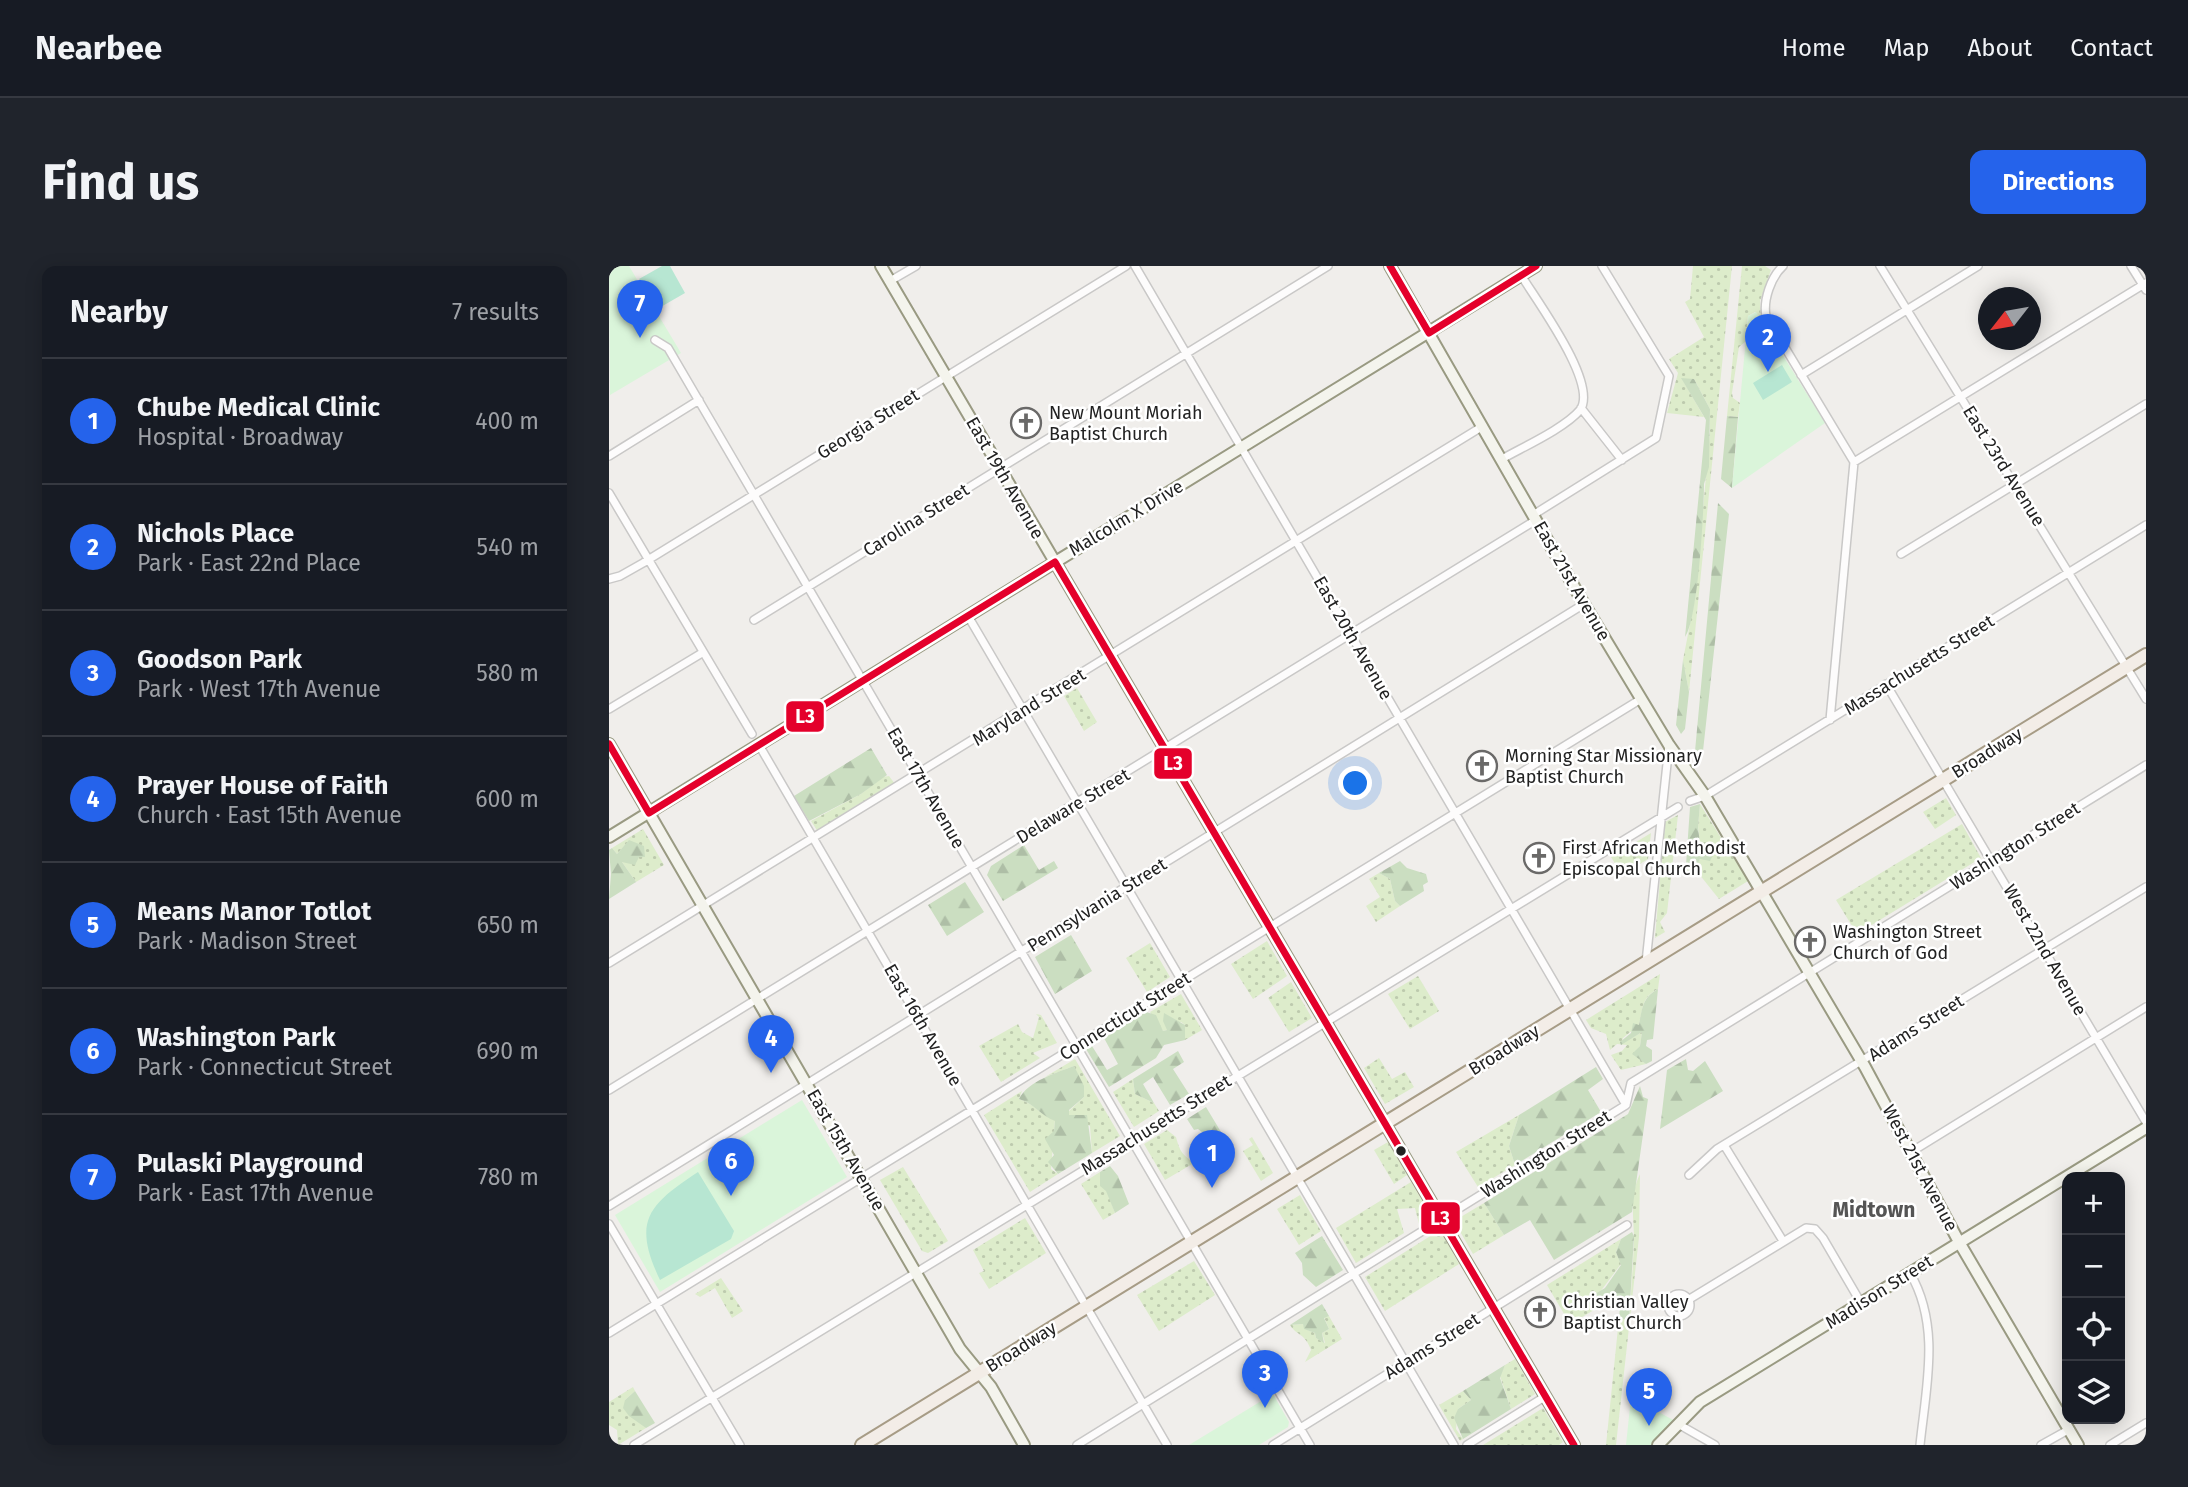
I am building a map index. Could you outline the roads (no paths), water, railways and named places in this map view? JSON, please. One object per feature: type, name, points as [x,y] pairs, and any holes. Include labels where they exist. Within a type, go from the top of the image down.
[{"type":"main road","name":"Broadway","points":[[862,1445],[2146,655]]},
{"type":"street","name":"East 19th Avenue","points":[[881,266],[1574,1445]]},
{"type":"street","points":[[891,281],[916,266]]},
{"type":"street","name":"Georgia Street","points":[[609,579],[620,576],[754,495],[1126,266]]},
{"type":"street","name":"East 20th Avenue","points":[[1135,266],[1626,1105]]},
{"type":"street","name":"Carolina Street","points":[[754,620],[1328,266]]},
{"type":"street","name":"East 21st Avenue","points":[[1390,266],[1584,604],[1762,891]]},
{"type":"street","name":"Malcolm X Drive","points":[[609,837],[1536,266]]},
{"type":"street","name":"Delaware Street","points":[[609,1090],[1351,635],[1656,439],[1669,376],[1602,266]]},
{"type":"street","points":[[1783,266],[1774,278],[1765,314],[1854,462],[1830,720]]},
{"type":"street","name":"East 23rd Avenue","points":[[1880,266],[2146,699]]},
{"type":"street","points":[[1801,375],[1978,266]]},
{"type":"street","points":[[1854,462],[2145,286],[2131,266]]},
{"type":"street","points":[[1502,459],[1569,419],[1581,408],[1584,395],[1574,362],[1521,275]]},
{"type":"street","name":"East 17th Avenue","points":[[655,340],[668,348],[699,400],[1310,1445]]},
{"type":"street","points":[[609,456],[699,400]]},
{"type":"street","points":[[1901,554],[2146,404]]},
{"type":"street","points":[[1581,408],[1622,460]]},
{"type":"street","name":"Maryland Street","points":[[609,962],[814,839],[1483,426]]},
{"type":"street","points":[[609,493],[752,734]]},
{"type":"street","name":"Massachusetts Street","points":[[1689,801],[1705,796],[2146,524]]},
{"type":"street","name":"Pennsylvania Street","points":[[609,1206],[1584,604]]},
{"type":"street","points":[[968,616],[1299,1176],[1353,1274],[1454,1445]]},
{"type":"street","points":[[609,709],[702,653]]},
{"type":"street","name":"West 22nd Avenue","points":[[1887,684],[2146,1122]]},
{"type":"street","name":"Connecticut Street","points":[[609,1333],[1641,699]]},
{"type":"street","name":"East 15th Avenue","points":[[609,744],[960,1349],[991,1387],[1024,1445]]},
{"type":"street","name":"East 16th Avenue","points":[[759,745],[1167,1445]]},
{"type":"street","points":[[1646,962],[1659,816],[1669,745]]},
{"type":"street","name":"Washington Street","points":[[1077,1445],[1626,1105],[1632,1083],[2146,765]]},
{"type":"street","name":"Massachusetts Street","points":[[634,1445],[1510,907],[1678,807]]},
{"type":"street","name":"Adams Street","points":[[1689,1175],[1724,1145],[2146,887]]},
{"type":"street","name":"West 21st Avenue","points":[[1762,891],[1862,1062],[1959,1242],[2078,1445]]},
{"type":"street","points":[[1911,1152],[2146,1007]]},
{"type":"street","name":"Madison Street","points":[[1658,1445],[1700,1402],[2146,1128]]},
{"type":"street","points":[[1724,1145],[1783,1241]]},
{"type":"street","points":[[609,1224],[740,1445]]},
{"type":"street","name":"Adams Street","points":[[1273,1445],[1627,1225]]},
{"type":"street","points":[[1688,1300],[1801,1230],[1815,1230],[1823,1238],[1861,1303]]},
{"type":"street","points":[[1910,1273],[1924,1300],[1930,1330],[1920,1445]]},
{"type":"street","points":[[1467,1445],[1546,1396]]},
{"type":"street","points":[[2110,1445],[2146,1423]]},
{"type":"street","points":[[1678,1424],[1715,1445]]},
{"type":"street","points":[[2041,1445],[2069,1430]]},
{"type":"place","name":"Pulaski Playground","points":[[640,338]]},
{"type":"place","name":"Nichols Place","points":[[1768,372]]},
{"type":"place","name":"New Mount Moriah Baptist Church","points":[[1026,423]]},
{"type":"place","name":"Morning Star Missionary Baptist Church","points":[[1482,766]]},
{"type":"place","name":"First African Methodist Episcopal Church","points":[[1539,858]]},
{"type":"place","name":"Washington Street Church of God","points":[[1810,942]]},
{"type":"place","name":"Prayer House of Faith","points":[[771,1073]]},
{"type":"place","name":"Chube Medical Clinic","points":[[1212,1188]]},
{"type":"place","name":"Washington Park","points":[[731,1196]]},
{"type":"place","name":"Christian Valley Baptist Church","points":[[1540,1312]]},
{"type":"place","name":"Goodson Park","points":[[1265,1408]]},
{"type":"place","name":"Means Manor Totlot","points":[[1649,1426]]},
{"type":"district","name":"Midtown","points":[[1874,1210]]}]
